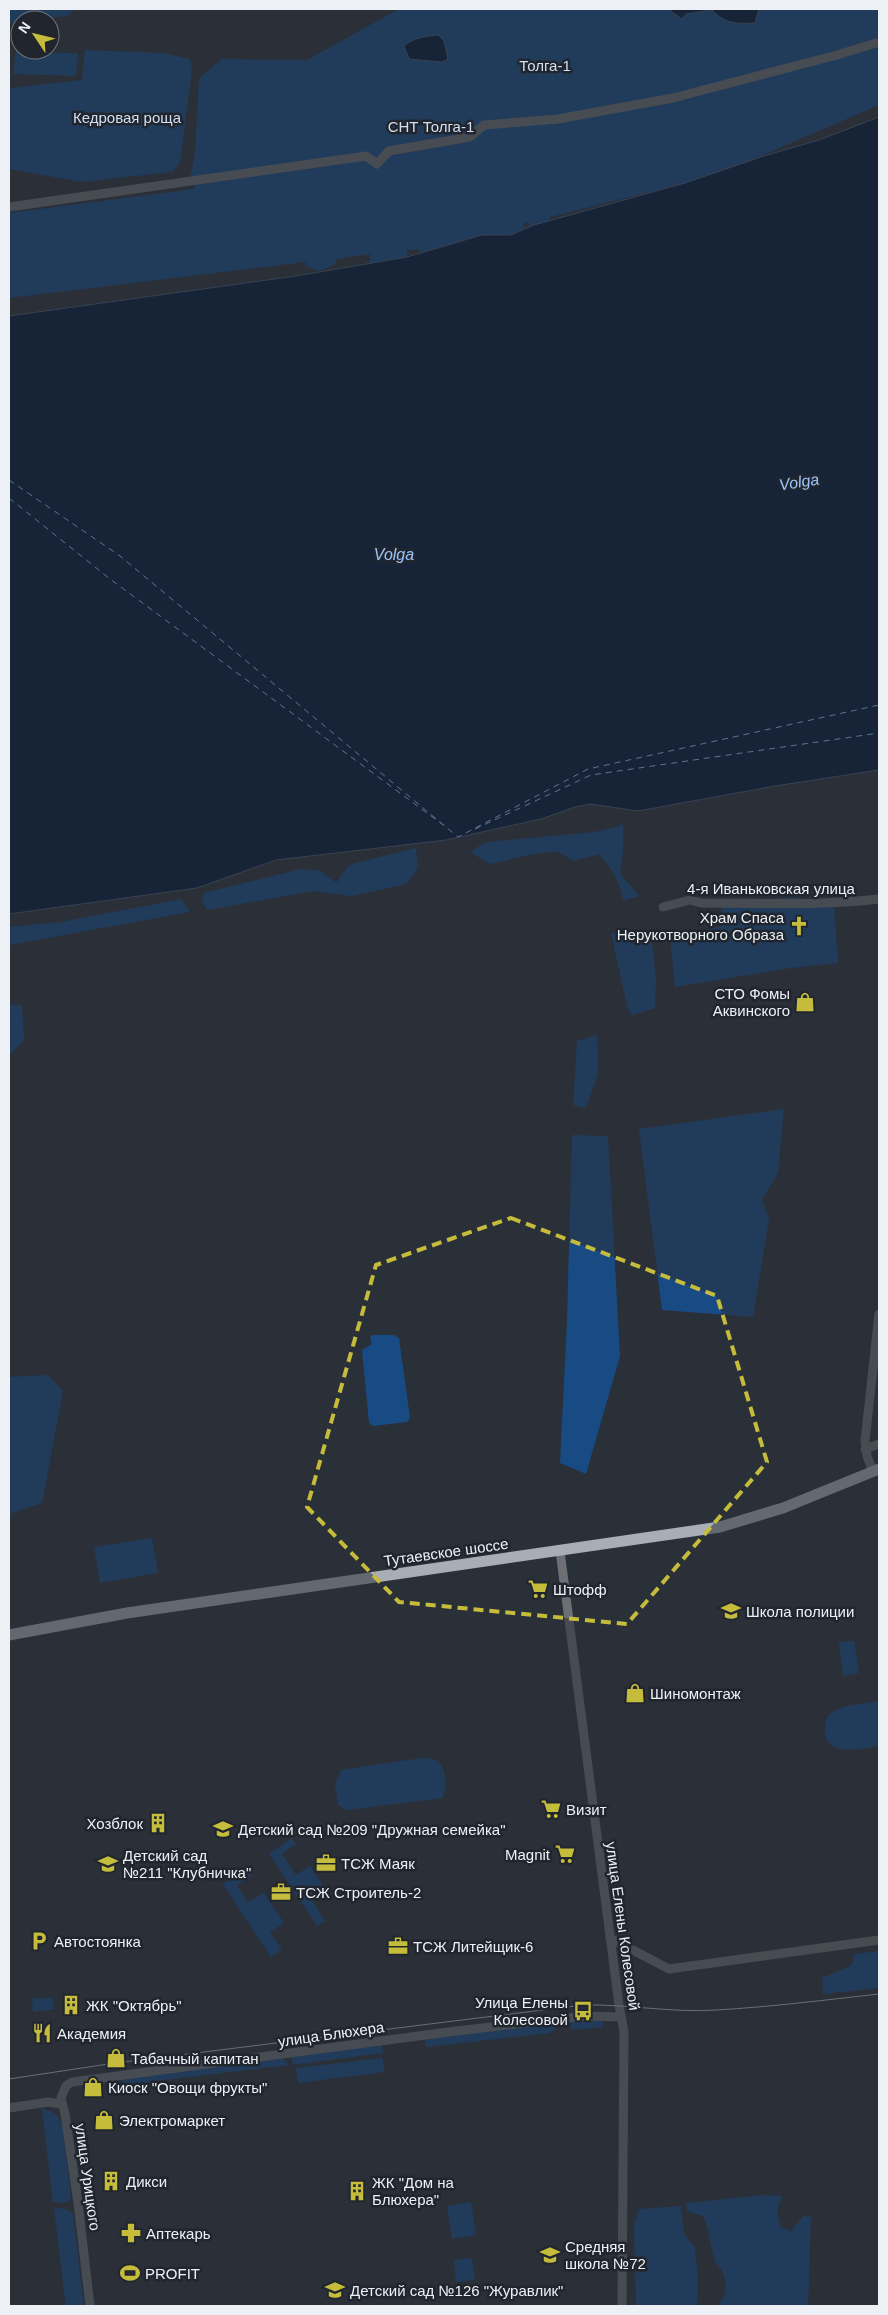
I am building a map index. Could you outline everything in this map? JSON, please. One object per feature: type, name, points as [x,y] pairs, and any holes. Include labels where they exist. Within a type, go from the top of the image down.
[{"type":"main road","name":"Тутаевское шоссе","points":[[9,1635],[127,1612],[720,1527],[783,1508],[876,1471]]},
{"type":"street","points":[[9,207],[366,156],[377,164],[389,151],[470,137],[484,125],[558,118],[673,98],[876,43]]},
{"type":"street","name":"4-я Иваньковская улица","points":[[662,907],[690,900],[701,903],[805,904],[850,903],[879,899]]},
{"type":"street","points":[[876,1471],[866,1449],[879,1314]]},
{"type":"street","points":[[866,1449],[879,1444]]},
{"type":"street","name":"улица Елены Колесовой","points":[[560,1551],[624,2032],[622,2306]]},
{"type":"street","points":[[610,1938],[669,1969],[879,1940]]},
{"type":"street","name":"улица Блюхера","points":[[61,2104],[61,2098],[66,2086],[72,2082],[88,2079],[585,2016],[621,2017]]},
{"type":"street","points":[[9,2108],[48,2102],[61,2104]]},
{"type":"street","name":"улица Урицкого","points":[[61,2104],[65,2114],[90,2306]]},
{"type":"highlighted area","points":[[511,1218],[717,1296],[767,1462],[627,1624],[399,1602],[307,1507],[376,1265]]},
{"type":"green space","points":[[9,9],[76,9],[67,16],[60,17],[60,10],[10,10],[9,25]]},
{"type":"green space","name":"СНТ Толга-1","points":[[399,9],[879,9],[879,105],[740,165],[685,183],[550,217],[549,221],[529,227],[528,222],[522,224],[525,227],[511,235],[482,235],[421,254],[418,249],[407,250],[407,257],[370,264],[370,254],[336,259],[336,262],[332,265],[321,270],[309,268],[305,265],[306,262],[9,298],[9,213],[194,189],[196,177],[190,178],[195,153],[199,78],[222,59],[307,60]]},
{"type":"green space","name":"Кедровая роща","points":[[85,50],[163,53],[190,59],[192,69],[180,163],[172,172],[82,182],[9,169],[9,88],[82,80]]},
{"type":"green space","points":[[60,53],[78,53],[76,76],[13,74],[15,60],[60,60]]},
{"type":"green space","points":[[623,824],[623,850],[620,873],[639,896],[623,901],[618,882],[599,854],[574,861],[556,851],[490,864],[470,852],[486,842],[594,832]]},
{"type":"green space","points":[[416,848],[418,867],[413,876],[404,885],[351,896],[313,891],[208,910],[202,903],[204,893],[301,869],[321,871],[336,883],[349,865]]},
{"type":"green space","points":[[797,898],[805,904],[834,906],[838,963],[791,968],[675,987],[670,938],[722,926],[721,907],[758,907],[757,899]]},
{"type":"green space","points":[[181,899],[190,912],[9,945],[9,927],[61,922]]},
{"type":"green space","points":[[611,933],[638,933],[652,943],[656,979],[655,1008],[633,1015],[628,1010]]},
{"type":"green space","points":[[9,1005],[22,1005],[24,1041],[9,1055]]},
{"type":"green space","points":[[597,1035],[598,1074],[586,1108],[573,1105],[577,1041]]},
{"type":"green space","points":[[784,1109],[778,1173],[762,1199],[769,1219],[753,1317],[662,1310],[639,1129]]},
{"type":"green space","points":[[572,1135],[608,1136],[620,1356],[586,1474],[560,1463],[567,1320]]},
{"type":"green space","points":[[372,1335],[394,1335],[399,1338],[410,1418],[407,1422],[373,1426],[369,1423],[362,1350],[372,1344],[370,1338]]},
{"type":"green space","points":[[48,1375],[63,1391],[42,1503],[9,1514],[9,1377]]},
{"type":"green space","points":[[152,1538],[158,1573],[100,1583],[94,1547]]},
{"type":"green space","points":[[854,1641],[859,1673],[843,1676],[839,1642]]},
{"type":"green space","points":[[879,1701],[879,1746],[844,1750],[830,1744],[826,1737],[825,1725],[827,1718],[832,1713],[844,1707]]},
{"type":"green space","points":[[430,1758],[440,1764],[444,1773],[445,1784],[442,1798],[346,1810],[338,1805],[335,1785],[341,1770]]},
{"type":"green space","points":[[292,1838],[296,1844],[282,1854],[296,1875],[310,1866],[326,1891],[312,1900],[325,1921],[317,1926],[269,1854]]},
{"type":"green space","points":[[248,1868],[252,1875],[237,1885],[248,1902],[264,1893],[284,1923],[270,1932],[282,1950],[271,1957],[223,1884]]},
{"type":"green space","points":[[879,1951],[879,1988],[823,1994],[822,1978],[851,1966],[855,1954]]},
{"type":"green space","points":[[52,1997],[54,2009],[33,2012],[32,1999]]},
{"type":"green space","points":[[575,2020],[603,2020],[603,2027],[571,2030],[571,2023]]},
{"type":"green space","points":[[559,2022],[559,2025],[550,2033],[426,2047],[425,2039]]},
{"type":"green space","points":[[382,2044],[383,2053],[292,2065],[291,2056]]},
{"type":"green space","points":[[282,2058],[289,2065],[122,2085],[121,2078]]},
{"type":"green space","points":[[383,2058],[384,2072],[298,2083],[296,2068]]},
{"type":"green space","points":[[42,2109],[55,2114],[62,2125],[71,2196],[69,2201],[61,2203],[53,2202]]},
{"type":"green space","points":[[765,2195],[782,2196],[777,2213],[781,2227],[791,2231],[803,2216],[811,2217],[808,2306],[717,2306],[724,2294],[724,2276],[716,2264],[703,2216],[687,2211],[686,2203]]},
{"type":"green space","points":[[471,2202],[476,2235],[452,2239],[447,2206]]},
{"type":"green space","points":[[681,2206],[684,2233],[695,2248],[698,2278],[697,2306],[636,2306],[634,2225],[639,2209]]},
{"type":"green space","points":[[61,2208],[70,2211],[73,2215],[84,2306],[66,2306],[54,2209]]},
{"type":"green space","points":[[472,2258],[475,2280],[456,2282],[454,2260]]},
{"type":"water","points":[[668,9],[759,9],[755,23],[743,23],[727,21],[712,10],[686,14],[682,19]]},
{"type":"water","points":[[438,35],[444,41],[448,59],[442,62],[409,59],[404,46],[407,43],[415,39]]},
{"type":"water","name":"Volga","points":[[879,117],[879,770],[775,786],[638,811],[591,804],[575,807],[541,819],[446,840],[276,860],[197,888],[9,914],[9,316],[296,276],[407,257],[482,235],[511,235],[534,225],[685,183],[767,155],[819,140]]},
{"type":"ferry route","points":[[9,480],[120,556],[458,837],[588,769],[879,705]]},
{"type":"ferry route","points":[[9,498],[110,579],[446,827]]},
{"type":"ferry route","points":[[475,829],[591,775],[879,733]]},
{"type":"tram line","points":[[9,2079],[115,2063],[583,2005],[699,2011],[879,1994]]},
{"type":"place","name":"Храм Спаса Нерукотворного Образа","points":[[799,926]]},
{"type":"place","name":"СТО Фомы Аквинского","points":[[805,1002]]},
{"type":"place","name":"Штофф","points":[[538,1589]]},
{"type":"place","name":"Школа полиции","points":[[731,1611]]},
{"type":"place","name":"Шиномонтаж","points":[[635,1693]]},
{"type":"place","name":"Визит","points":[[551,1809]]},
{"type":"place","name":"Хозблок","points":[[158,1823]]},
{"type":"place","name":"Детский сад №209 \"Дружная семейка\"","points":[[223,1829]]},
{"type":"place","name":"Magnit","points":[[565,1854]]},
{"type":"place","name":"ТСЖ Маяк","points":[[326,1863]]},
{"type":"place","name":"Детский сад №211 \"Клубничка\"","points":[[108,1864]]},
{"type":"place","name":"ТСЖ Строитель-2","points":[[281,1892]]},
{"type":"place","name":"Автостоянка","points":[[39,1941]]},
{"type":"place","name":"ТСЖ Литейщик-6","points":[[398,1946]]},
{"type":"place","name":"ЖК \"Октябрь\"","points":[[71,2005]]},
{"type":"place","name":"Улица Елены Колесовой","points":[[583,2011]]},
{"type":"place","name":"Академия","points":[[42,2033]]},
{"type":"place","name":"Табачный капитан","points":[[116,2058]]},
{"type":"place","name":"Киоск \"Овощи фрукты\"","points":[[93,2087]]},
{"type":"place","name":"Электромаркет","points":[[104,2120]]},
{"type":"place","name":"Дикси","points":[[111,2181]]},
{"type":"place","name":"ЖК \"Дом на Блюхера\"","points":[[357,2191]]},
{"type":"place","name":"Аптекарь","points":[[131,2233]]},
{"type":"place","name":"Средняя школа №72","points":[[550,2255]]},
{"type":"place","name":"PROFIT","points":[[130,2273]]},
{"type":"place","name":"Детский сад №126 \"Журавлик\"","points":[[335,2290]]},
{"type":"park label","name":"Толга-1","points":[[545,65]]}]
